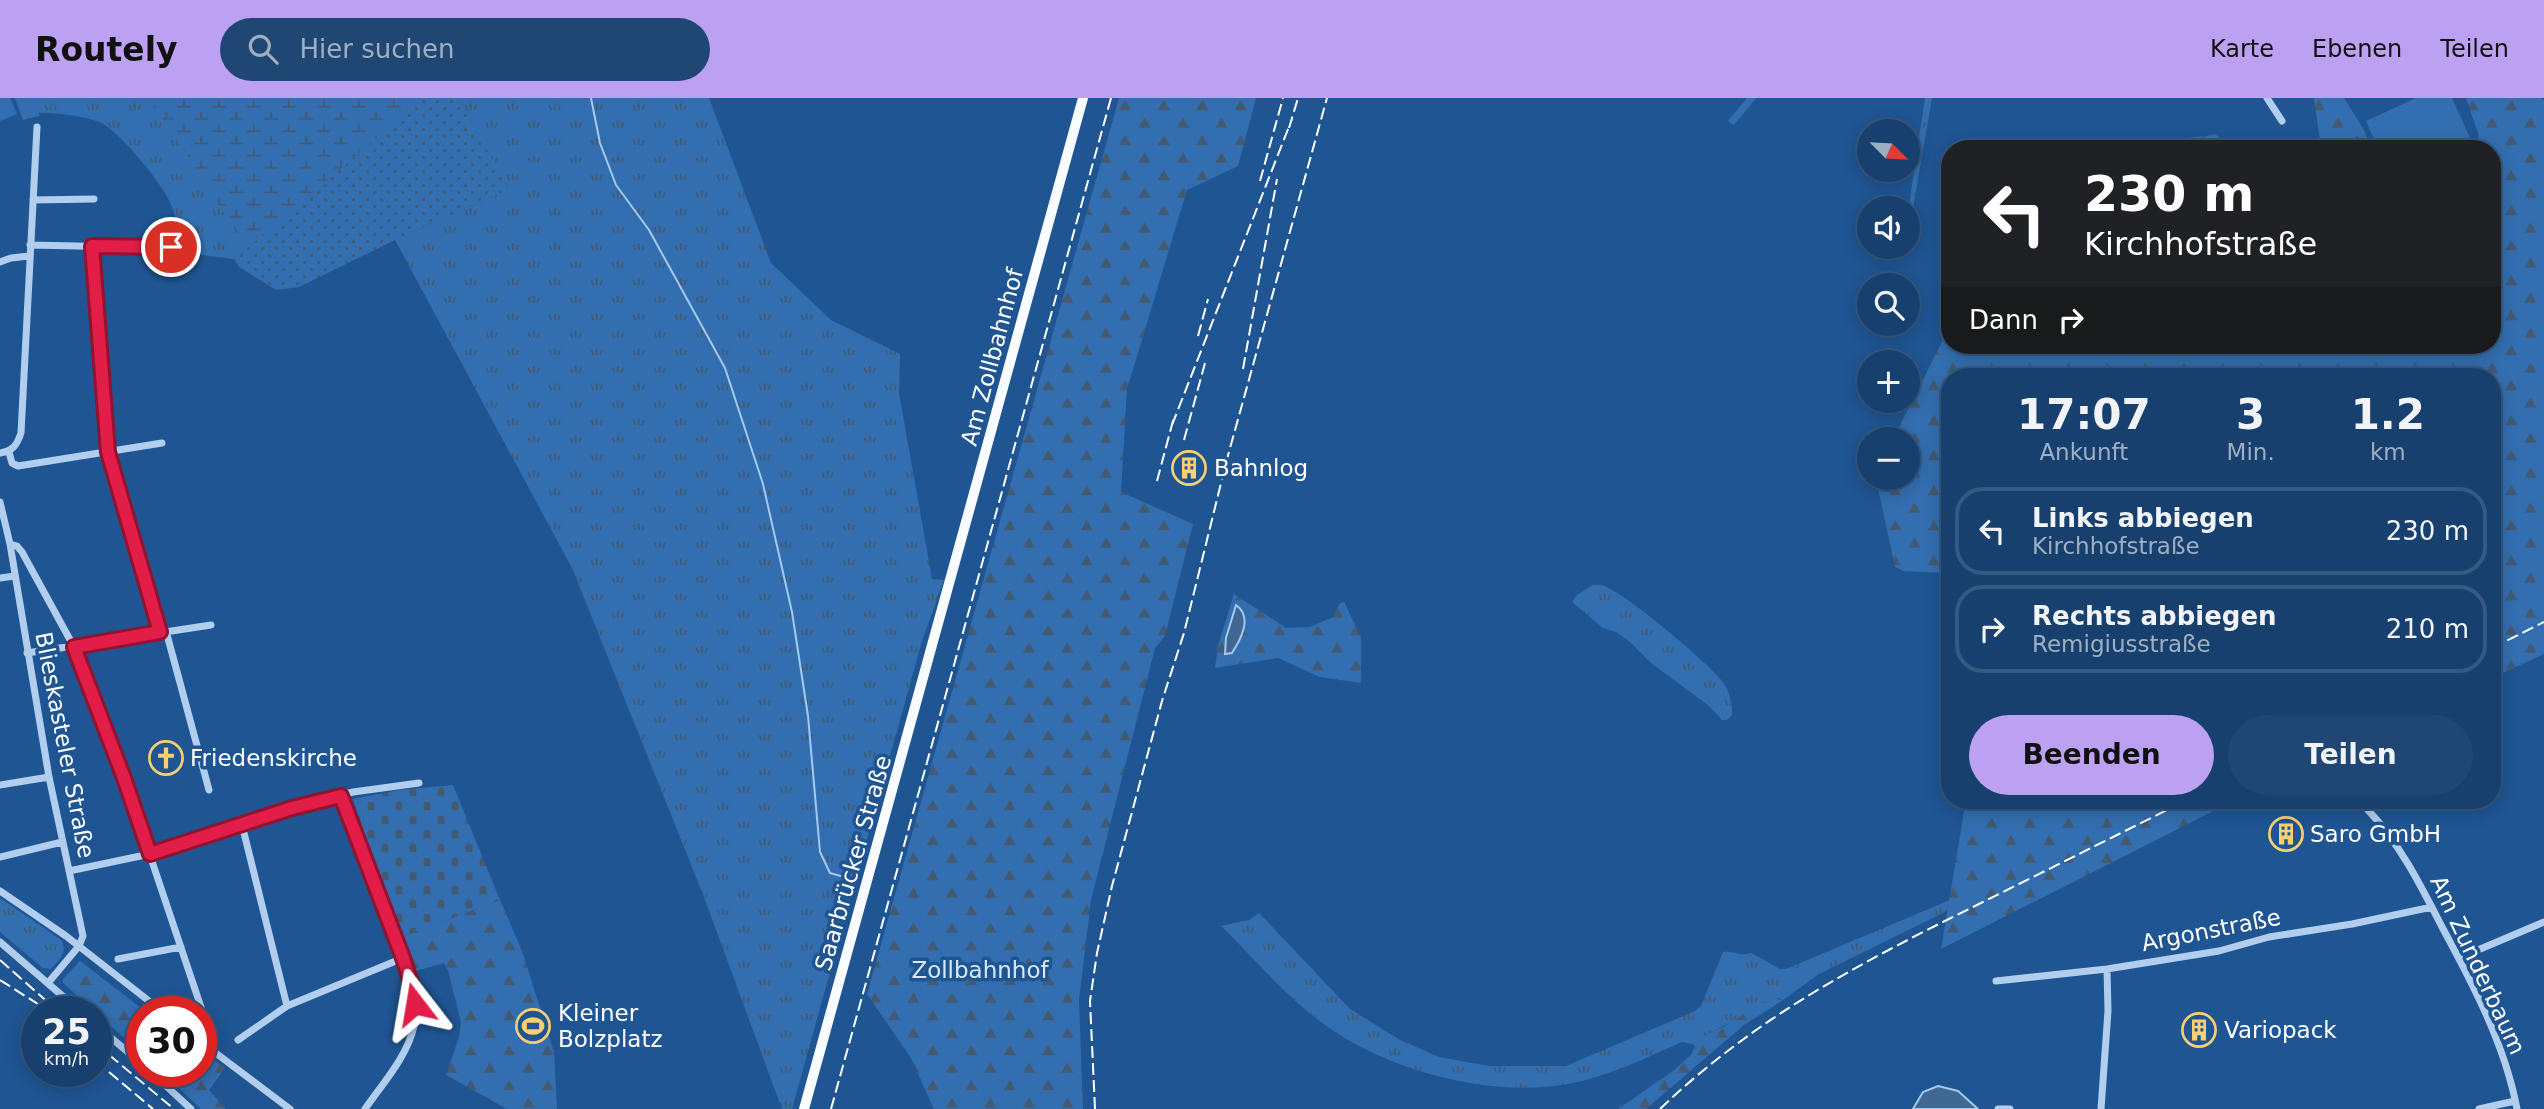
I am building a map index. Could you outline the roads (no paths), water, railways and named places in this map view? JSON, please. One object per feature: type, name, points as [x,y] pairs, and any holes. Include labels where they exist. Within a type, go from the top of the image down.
[{"type":"main road","name":"Am Zollbahnhof","points":[[938,626],[1083,98]]},
{"type":"main road","name":"Saarbrücker Straße","points":[[804,1109],[938,626]]},
{"type":"street","points":[[2267,98],[2282,121]]},
{"type":"street","points":[[37,127],[21,433],[15,446],[4,452],[12,463],[18,466],[162,443]]},
{"type":"street","points":[[33,200],[94,199]]},
{"type":"street","points":[[30,245],[171,247]]},
{"type":"street","points":[[92,246],[108,452],[208,790]]},
{"type":"street","points":[[0,262],[29,256]]},
{"type":"street","name":"Blieskasteler Straße","points":[[0,502],[10,544],[49,776],[83,936],[79,946]]},
{"type":"street","points":[[10,544],[22,552],[74,647],[124,778],[197,996]]},
{"type":"street","points":[[0,578],[15,576]]},
{"type":"street","points":[[27,653],[211,625]]},
{"type":"street","points":[[0,785],[49,776]]},
{"type":"street","points":[[69,871],[150,854],[303,805],[419,783]]},
{"type":"street","points":[[341,796],[413,989],[415,1024],[402,1056],[365,1109]]},
{"type":"street","name":"Am Zunderbaum","points":[[2368,810],[2399,851],[2459,958],[2505,1062],[2516,1105]]},
{"type":"street","points":[[242,825],[287,1006]]},
{"type":"street","points":[[0,857],[62,842]]},
{"type":"street","points":[[0,891],[79,946],[143,996]]},
{"type":"street","name":"Argonstraße","points":[[1996,981],[2107,969],[2219,951],[2269,937],[2352,924],[2432,907]]},
{"type":"street","points":[[2459,958],[2544,922]]},
{"type":"street","points":[[0,942],[63,996]]},
{"type":"street","points":[[48,983],[79,946]]},
{"type":"street","points":[[118,960],[181,947]]},
{"type":"street","points":[[238,1040],[287,1006],[403,958]]},
{"type":"street","points":[[2101,1109],[2108,1011],[2107,969]]},
{"type":"street","points":[[112,1039],[126,1050]]},
{"type":"street","points":[[217,1054],[290,1109]]},
{"type":"street","points":[[167,1087],[191,1109]]},
{"type":"street","points":[[2479,1109],[2516,1105]]},
{"type":"street","points":[[1998,1109],[2010,1109]]},
{"type":"waterway","points":[[591,98],[600,143],[616,185],[649,230],[725,368],[763,484],[792,612],[808,716],[820,852],[830,873],[855,880]]},
{"type":"railway","points":[[831,1109],[1111,98]]},
{"type":"railway","points":[[1260,181],[1283,98]]},
{"type":"railway","points":[[1289,128],[1298,98]]},
{"type":"railway","points":[[1095,1109],[1090,1001],[1097,953],[1112,886],[1162,701],[1184,633],[1227,459],[1327,98]]},
{"type":"railway","points":[[1172,425],[1292,119]]},
{"type":"railway","points":[[1243,369],[1277,179]]},
{"type":"railway","points":[[1198,336],[1208,299]]},
{"type":"railway","points":[[1184,440],[1205,363]]},
{"type":"railway","points":[[1157,481],[1174,417]]},
{"type":"railway","points":[[2501,644],[2544,622]]},
{"type":"railway","points":[[1660,1109],[1734,1046],[1811,994],[1892,948],[2169,809]]},
{"type":"railway","points":[[0,960],[41,996]]},
{"type":"railway","points":[[0,980],[25,996]]},
{"type":"railway","points":[[112,1057],[174,1109]]},
{"type":"railway","points":[[112,1074],[153,1109]]},
{"type":"place","name":"Bahnlog","points":[[1189,468]]},
{"type":"place","name":"Friedenskirche","points":[[166,758]]},
{"type":"place","name":"Saro GmbH","points":[[2286,834]]},
{"type":"place","name":"Kleiner Bolzplatz","points":[[533,1026]]},
{"type":"place","name":"Variopack","points":[[2199,1030]]},
{"type":"park label","name":"Zollbahnhof","points":[[980,970]]}]
